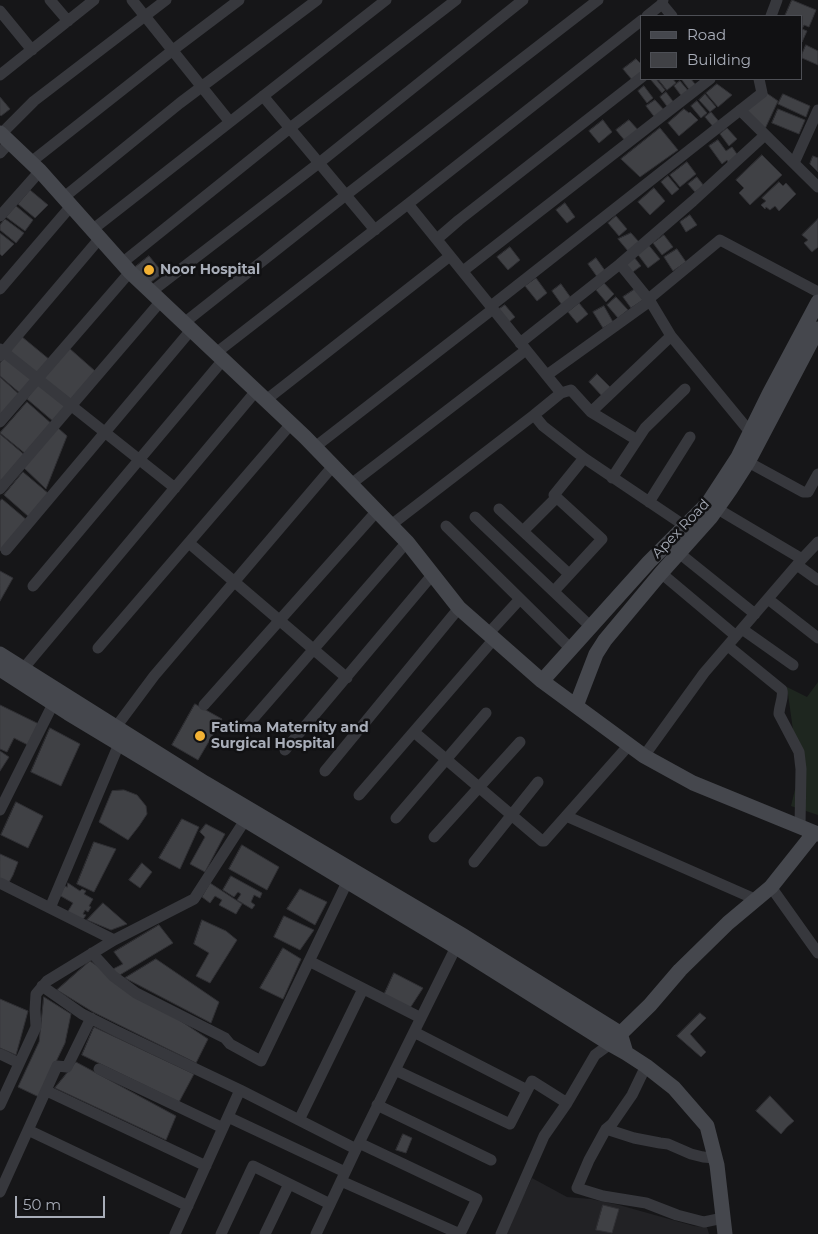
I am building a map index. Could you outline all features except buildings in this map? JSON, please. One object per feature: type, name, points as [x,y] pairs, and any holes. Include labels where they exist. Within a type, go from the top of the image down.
[{"type":"street","points":[[50,0],[68,21]]},
{"type":"street","points":[[0,75],[94,0]]},
{"type":"street","points":[[132,0],[230,122]]},
{"type":"street","points":[[166,0],[34,101],[3,140],[35,167],[126,268],[315,447],[407,542],[459,608],[542,681],[644,756],[693,783],[811,831]]},
{"type":"street","points":[[0,216],[35,167],[173,50],[238,0]]},
{"type":"street","points":[[0,289],[67,202],[180,103],[317,0]]},
{"type":"street","points":[[175,488],[1,352],[96,234],[230,122],[386,0]]},
{"type":"street","points":[[0,422],[126,268],[290,128],[456,0]]},
{"type":"street","points":[[0,490],[71,406],[156,297],[319,163],[523,0]]},
{"type":"street","points":[[6,550],[105,432],[188,327],[346,195],[598,0]]},
{"type":"street","points":[[771,15],[777,0]]},
{"type":"street","points":[[648,15],[662,2],[671,15]]},
{"type":"street","points":[[0,11],[32,50]]},
{"type":"street","points":[[33,586],[139,459],[219,356],[375,230],[640,22]]},
{"type":"street","points":[[437,239],[640,79]]},
{"type":"street","points":[[463,271],[709,80]]},
{"type":"street","points":[[315,447],[762,93],[759,80]]},
{"type":"street","points":[[263,96],[375,230]]},
{"type":"street","points":[[740,110],[818,187]]},
{"type":"street","points":[[794,163],[818,110]]},
{"type":"street","points":[[351,484],[523,346],[693,201],[765,135]]},
{"type":"street","points":[[408,204],[561,393]]},
{"type":"street","points":[[547,375],[650,300],[651,297],[720,240],[818,292]]},
{"type":"street","points":[[23,669],[175,488],[261,395],[450,256]]},
{"type":"street","points":[[620,264],[650,300],[671,336],[750,432]]},
{"type":"street","name":"Apex Road","points":[[542,681],[649,562],[685,526],[713,506],[818,302]]},
{"type":"street","name":"Apex Road","points":[[576,706],[589,670],[614,628],[679,553],[748,462],[818,329]]},
{"type":"street","points":[[591,412],[671,336]]},
{"type":"street","points":[[612,478],[645,428],[685,388]]},
{"type":"street","points":[[391,525],[561,393],[571,390],[591,412],[637,440]]},
{"type":"street","points":[[534,415],[544,426],[584,458],[685,526]]},
{"type":"street","points":[[98,648],[291,424]]},
{"type":"street","points":[[649,502],[690,438]]},
{"type":"street","points":[[554,592],[602,539],[554,495],[584,458]]},
{"type":"street","points":[[748,462],[802,492],[808,492],[818,474]]},
{"type":"street","points":[[116,727],[154,676],[333,466]]},
{"type":"street","points":[[523,531],[556,498]]},
{"type":"street","points":[[713,506],[799,562],[818,580]]},
{"type":"street","points":[[499,509],[570,574]]},
{"type":"street","points":[[204,705],[377,511]]},
{"type":"street","points":[[475,517],[591,627]]},
{"type":"street","points":[[446,526],[570,649]]},
{"type":"street","points":[[245,728],[407,542]]},
{"type":"street","points":[[644,756],[704,673],[818,542]]},
{"type":"street","points":[[188,543],[346,678]]},
{"type":"street","points":[[679,553],[755,614]]},
{"type":"street","points":[[661,573],[739,632],[793,666]]},
{"type":"street","points":[[285,750],[433,574]]},
{"type":"street","points":[[768,599],[818,638]]},
{"type":"street","points":[[359,795],[414,732],[520,600]]},
{"type":"street","points":[[325,771],[459,608]]},
{"type":"street","points":[[502,1234],[544,1136],[567,1103],[596,1055],[650,1005],[680,970],[728,923],[770,887],[811,831],[799,752],[779,714],[782,690],[728,646]]},
{"type":"street","points":[[0,654],[23,669],[56,697],[119,744],[248,815],[459,941],[615,1039],[626,1053],[674,1088],[707,1126],[715,1158],[725,1234]]},
{"type":"street","points":[[0,670],[116,727],[205,783],[248,815]]},
{"type":"street","points":[[0,810],[56,697]]},
{"type":"street","points":[[396,818],[486,713]]},
{"type":"street","points":[[414,732],[542,841],[628,744]]},
{"type":"street","points":[[434,837],[520,742]]},
{"type":"street","points":[[50,908],[119,744]]},
{"type":"street","points":[[474,862],[538,782]]},
{"type":"street","points":[[0,1105],[36,1027],[36,994],[42,986],[47,981],[114,940],[194,899],[248,815]]},
{"type":"street","points":[[566,816],[757,900]]},
{"type":"street","points":[[92,953],[113,976],[136,993],[225,1038],[230,1044],[260,1061],[350,876]]},
{"type":"street","points":[[0,883],[114,940]]},
{"type":"street","points":[[770,887],[818,953]]},
{"type":"street","points":[[317,1234],[357,1146],[459,941]]},
{"type":"street","points":[[309,960],[420,1018]]},
{"type":"street","points":[[42,986],[82,1014],[299,1120],[477,1199],[460,1234],[343,1177],[228,1117]]},
{"type":"street","points":[[299,1120],[363,988]]},
{"type":"street","points":[[0,1192],[58,1066],[67,1067],[91,1018]]},
{"type":"street","points":[[414,1032],[527,1090]]},
{"type":"street","points":[[0,1054],[20,1063]]},
{"type":"street","points":[[646,1066],[632,1095],[612,1124],[606,1129],[589,1160],[577,1188],[603,1196],[646,1203],[677,1215],[704,1222],[723,1218]]},
{"type":"street","points":[[99,1069],[223,1128]]},
{"type":"street","points":[[395,1070],[510,1124],[532,1081],[567,1103]]},
{"type":"street","points":[[47,1090],[206,1166]]},
{"type":"street","points":[[175,1234],[240,1090]]},
{"type":"street","points":[[377,1105],[491,1160]]},
{"type":"street","points":[[606,1129],[634,1138],[668,1144],[691,1154],[715,1158]]},
{"type":"street","points":[[28,1130],[188,1206]]},
{"type":"street","points":[[221,1234],[253,1166],[330,1204]]},
{"type":"street","points":[[265,1234],[288,1184]]},
{"type":"shaded area","points":[[818,682],[818,815],[791,806],[799,773],[787,687],[807,697]]},
{"type":"shaded area","points":[[532,1178],[567,1197],[591,1199],[619,1205],[694,1226],[707,1227],[709,1234],[505,1234]]},
{"type":"place","name":"Noor Hospital","points":[[149,270]]},
{"type":"place","name":"Fatima Maternity and Surgical Hospital","points":[[200,736]]}]
